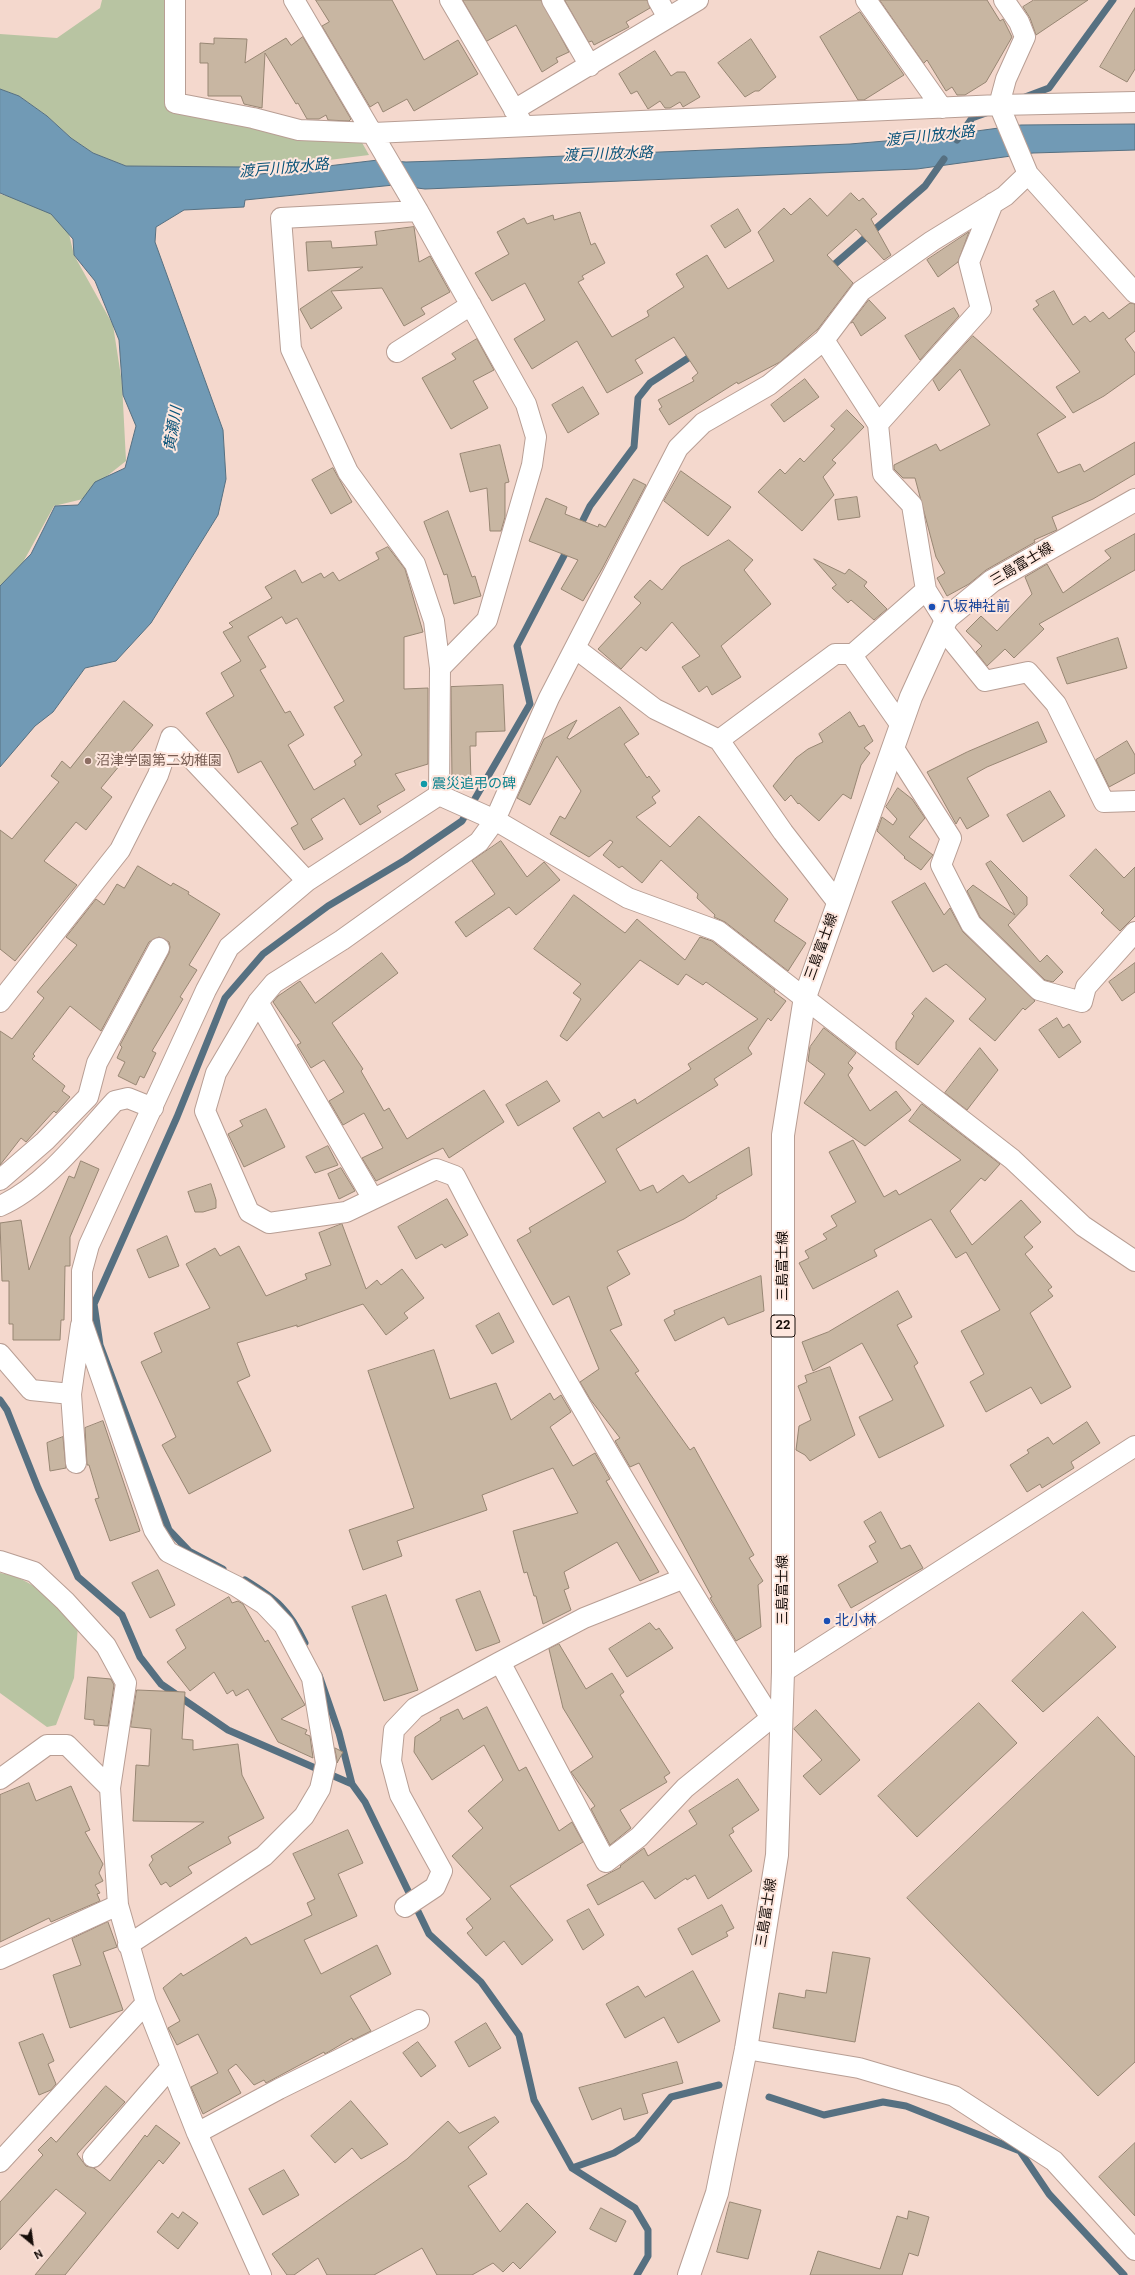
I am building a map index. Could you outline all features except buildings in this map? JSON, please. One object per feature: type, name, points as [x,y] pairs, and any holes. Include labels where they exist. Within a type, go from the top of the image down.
[{"type":"main road","name":"三島富士線","points":[[688,2275],[717,2193],[746,2048],[777,1855],[776,1719],[783,1672],[783,1135],[804,997],[910,697],[947,618],[992,581],[1135,500]]},
{"type":"street","points":[[175,0],[175,103],[253,118],[299,130],[372,133],[519,118],[1135,102]]},
{"type":"street","points":[[294,0],[418,211],[526,404],[536,437],[532,465],[487,620],[440,668]]},
{"type":"street","points":[[450,0],[519,118]]},
{"type":"street","points":[[552,0],[590,66]]},
{"type":"street","points":[[658,0],[668,18]]},
{"type":"street","points":[[519,118],[590,66],[698,0]]},
{"type":"street","points":[[866,0],[942,108]]},
{"type":"street","points":[[1004,0],[1019,22],[1025,37],[1006,79],[999,105],[1028,174],[1135,293]]},
{"type":"street","points":[[500,1662],[606,1862],[639,1836],[685,1788],[776,1719],[682,1579],[510,1282],[455,1176],[436,1169],[346,1212],[269,1223],[250,1212],[205,1111],[216,1073],[258,1002],[274,983],[348,936],[479,842],[495,820],[525,748],[678,448],[703,423],[769,385],[824,340],[861,291],[932,241],[1005,196],[1028,174]]},
{"type":"street","points":[[878,424],[981,309],[969,262],[993,203]]},
{"type":"street","points":[[418,211],[281,218],[291,349],[348,472],[415,564],[434,621],[440,668],[439,795]]},
{"type":"street","points":[[397,352],[471,305]]},
{"type":"street","points":[[824,340],[878,424],[882,474],[912,505],[926,590],[944,625],[985,681],[1028,672],[1056,704],[1104,802],[1135,801]]},
{"type":"street","points":[[719,740],[835,654],[851,654],[926,590]]},
{"type":"street","points":[[575,648],[655,709],[719,740],[783,832],[838,903]]},
{"type":"street","points":[[851,654],[900,724]]},
{"type":"street","points":[[0,1002],[120,850],[158,775],[172,737],[212,782],[307,881]]},
{"type":"street","points":[[893,747],[951,838],[941,865],[971,924],[1039,990],[1082,1002],[1086,987],[1135,932]]},
{"type":"street","points":[[439,795],[495,820],[628,898],[718,931],[1012,1159],[1083,1226],[1135,1261]]},
{"type":"street","points":[[76,1463],[71,1394],[82,1322],[82,1271],[89,1245],[206,990],[229,947],[307,881],[439,795]]},
{"type":"street","points":[[0,1180],[46,1141],[88,1097],[98,1063],[159,948]]},
{"type":"street","points":[[258,1002],[373,1199]]},
{"type":"street","points":[[0,1206],[16,1199],[52,1168],[115,1101],[128,1098],[153,1108]]},
{"type":"street","points":[[82,1322],[154,1530],[168,1552],[236,1586],[264,1604],[284,1626],[312,1678],[326,1763],[320,1789],[304,1816],[264,1856],[128,1945]]},
{"type":"street","points":[[0,1354],[31,1390],[71,1394]]},
{"type":"street","points":[[783,1672],[1135,1446]]},
{"type":"street","points":[[0,1561],[34,1572],[65,1601],[106,1646],[126,1683],[110,1788],[118,1905],[128,1945],[146,2003],[170,2067],[197,2133],[262,2275]]},
{"type":"street","points":[[405,1907],[435,1887],[442,1871],[400,1795],[391,1761],[394,1730],[415,1708],[500,1662],[584,1618],[682,1579]]},
{"type":"street","points":[[0,1779],[47,1745],[67,1745],[110,1788]]},
{"type":"street","points":[[0,1959],[118,1905]]},
{"type":"street","points":[[1,2158],[146,2003]]},
{"type":"street","points":[[197,2133],[279,2089],[419,2020]]},
{"type":"street","points":[[746,2048],[859,2068],[954,2096],[1054,2161],[1135,2250]]},
{"type":"street","points":[[93,2157],[170,2067]]},
{"type":"green space","points":[[102,0],[175,0],[175,103],[356,132],[369,155],[313,162],[244,167],[126,166],[93,153],[71,138],[47,116],[19,96],[0,89],[0,34],[57,38],[100,8]]},
{"type":"green space","points":[[0,194],[64,213],[74,255],[113,325],[122,383],[126,461],[102,480],[83,499],[54,506],[0,604]]},
{"type":"green space","points":[[0,1573],[23,1580],[33,1586],[52,1601],[78,1626],[74,1678],[56,1725],[47,1727],[0,1693]]},
{"type":"water","points":[[0,89],[19,96],[47,116],[71,138],[93,153],[126,166],[244,167],[244,176],[378,160],[406,162],[470,160],[850,144],[932,137],[1021,125],[1135,124],[1135,150],[1033,153],[917,169],[425,189],[394,185],[245,200],[244,207],[184,210],[156,227],[155,242],[223,430],[226,479],[218,515],[151,623],[116,661],[85,668],[53,712],[35,726],[0,767],[0,586],[31,554],[55,506],[78,505],[95,482],[125,468],[136,426],[123,395],[119,340],[95,281],[74,255],[73,239],[51,214],[0,193]]},
{"type":"waterway","points":[[1025,97],[1049,88],[1113,0]]},
{"type":"waterway","name":"渡戸川放水路","points":[[957,140],[972,118],[986,113]]},
{"type":"waterway","points":[[828,270],[925,186],[944,159]]},
{"type":"waterway","points":[[579,528],[590,506],[634,447],[638,398],[650,383],[696,353]]},
{"type":"waterway","points":[[223,1569],[189,1551],[169,1530],[100,1345],[94,1304],[177,1117],[225,998],[263,954],[328,906],[405,860],[462,821],[530,704],[517,646],[568,548]]},
{"type":"waterway","points":[[0,1400],[7,1410],[38,1488],[78,1577],[122,1615],[140,1657],[161,1684],[228,1730],[352,1784]]},
{"type":"waterway","points":[[245,1580],[281,1606],[293,1621],[305,1643]]},
{"type":"waterway","points":[[319,1675],[339,1733],[352,1784],[365,1802],[429,1934],[481,1982],[519,2035],[534,2100],[572,2168],[635,2208],[648,2230],[648,2256],[637,2275]]},
{"type":"waterway","points":[[572,2168],[614,2153],[637,2139],[671,2097],[719,2085]]},
{"type":"waterway","points":[[769,2097],[824,2115],[883,2102],[906,2106],[1020,2151],[1049,2194],[1124,2275]]},
{"type":"place","name":"八坂神社前","points":[[932,607]]},
{"type":"place","name":"沼津学園第二幼稚園","points":[[88,761]]},
{"type":"place","name":"震災追弔の碑","points":[[424,784]]},
{"type":"place","name":"北小林","points":[[827,1621]]},
{"type":"water label","name":"黄瀬川","points":[[174,429]]}]
